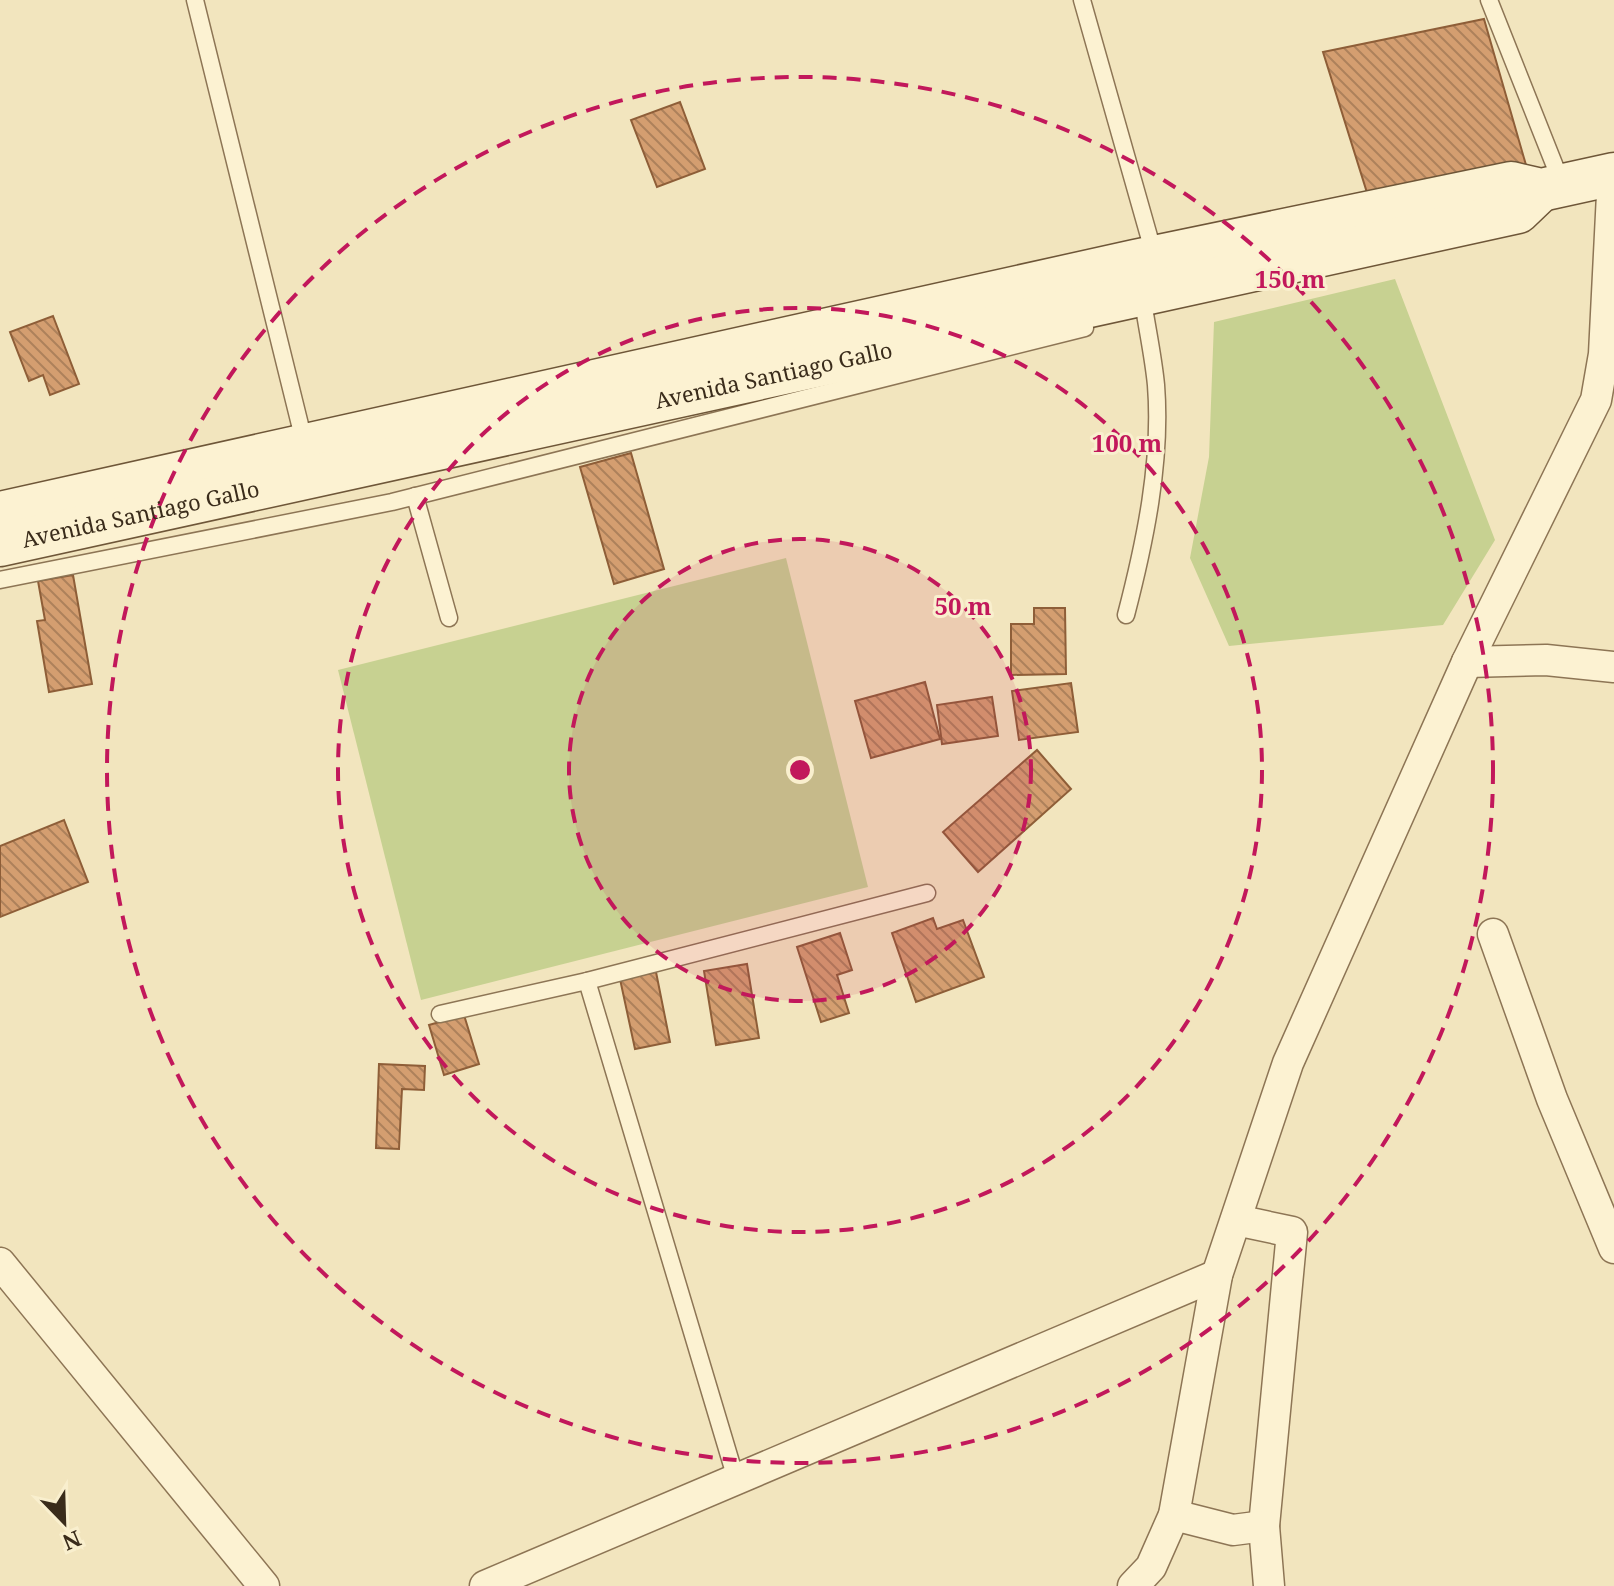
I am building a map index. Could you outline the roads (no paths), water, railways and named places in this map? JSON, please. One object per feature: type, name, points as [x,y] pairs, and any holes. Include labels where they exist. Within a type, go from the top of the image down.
[{"type":"street","name":"Avenida Santiago Gallo","points":[[0,513],[310,461],[1145,288],[1511,183],[1552,188],[1613,174]]},
{"type":"street","points":[[1133,1586],[1151,1567],[1174,1515],[1217,1275],[1288,1063],[1467,662],[1596,400],[1604,354],[1613,174]]},
{"type":"street","name":"Avenida Santiago Gallo","points":[[0,545],[310,461]]},
{"type":"street","points":[[1467,662],[1546,660],[1614,667]]},
{"type":"street","points":[[1493,934],[1552,1099],[1614,1248]]},
{"type":"street","points":[[1236,1220],[1292,1232],[1264,1526],[1269,1586]]},
{"type":"street","points":[[0,1263],[264,1586]]},
{"type":"street","points":[[485,1586],[1217,1275]]},
{"type":"street","points":[[1174,1515],[1233,1530],[1264,1526]]},
{"type":"lane","points":[[195,0],[310,461]]},
{"type":"lane","points":[[1082,0],[1145,288],[1156,386],[1155,457],[1137,571],[1126,615]]},
{"type":"lane","points":[[1489,0],[1552,188]]},
{"type":"lane","points":[[0,580],[415,496],[1099,324]]},
{"type":"lane","points":[[415,496],[449,618]]},
{"type":"lane","points":[[440,1014],[587,981],[927,893]]},
{"type":"lane","points":[[587,981],[736,1479]]}]
